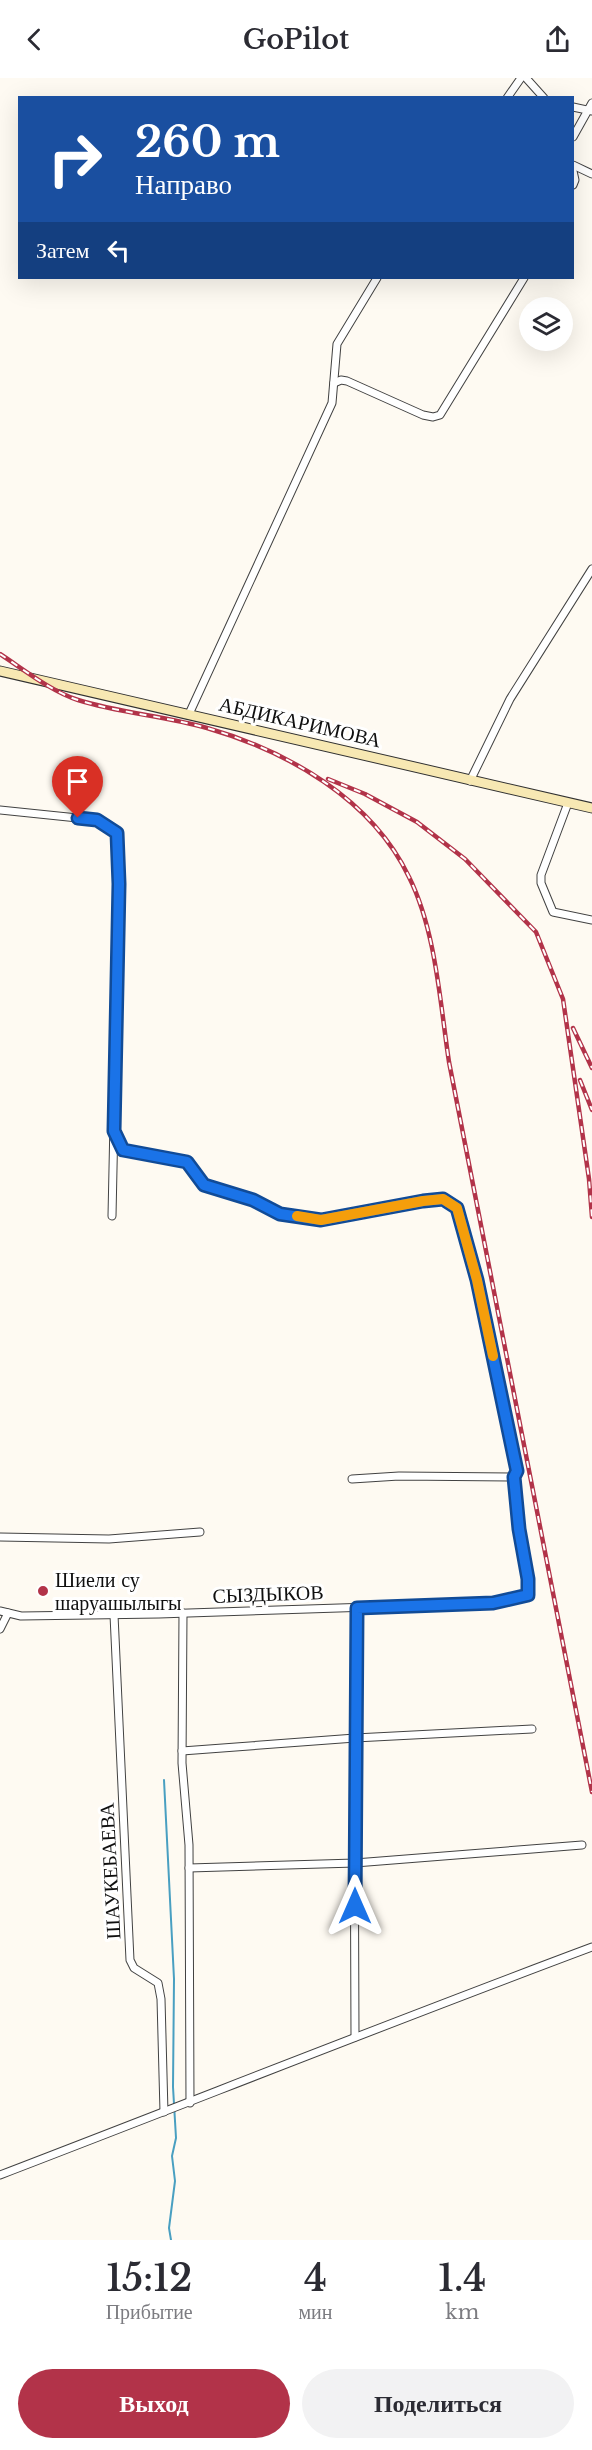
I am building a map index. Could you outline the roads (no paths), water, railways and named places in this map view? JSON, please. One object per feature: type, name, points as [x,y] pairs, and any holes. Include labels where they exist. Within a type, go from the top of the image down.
[{"type":"main road","name":"АБДИКАРИМОВА","points":[[0,671],[592,808]]},
{"type":"street","points":[[508,96],[521,78]]},
{"type":"street","points":[[526,78],[542,96]]},
{"type":"street","points":[[574,107],[591,107]]},
{"type":"street","points":[[574,135],[591,107]]},
{"type":"street","points":[[574,165],[592,174]]},
{"type":"street","points":[[189,714],[332,403],[337,344],[377,279]]},
{"type":"street","points":[[334,383],[340,380],[347,381],[423,415],[433,417],[440,415],[523,279]]},
{"type":"street","points":[[470,781],[510,699],[592,568]]},
{"type":"street","points":[[568,803],[542,875],[541,884],[553,912],[592,920]]},
{"type":"street","points":[[0,810],[97,820],[117,833],[119,884],[112,1216]]},
{"type":"street","points":[[114,1131],[123,1150],[187,1162],[204,1185],[253,1200],[280,1214],[321,1220],[443,1199],[457,1208],[477,1280],[517,1471],[514,1477],[399,1476],[352,1479]]},
{"type":"street","name":"СЫЗДЫКОВ","points":[[0,1611],[21,1616],[357,1608],[493,1603],[528,1595],[528,1579],[519,1529],[514,1477]]},
{"type":"street","points":[[0,1537],[109,1539],[200,1532]]},
{"type":"street","points":[[355,2037],[357,1608]]},
{"type":"street","points":[[183,1613],[182,1751],[189,1868],[190,2103]]},
{"type":"street","points":[[0,1629],[8,1614]]},
{"type":"street","name":"ШАУКЕБАЕВА","points":[[114,1615],[130,1960],[134,1968],[158,1983],[161,1999],[167,2111]]},
{"type":"street","points":[[182,1751],[355,1738],[532,1729]]},
{"type":"street","points":[[189,1868],[355,1863],[582,1845]]},
{"type":"street","points":[[0,2175],[592,1947]]},
{"type":"waterway","points":[[164,1780],[174,1979],[173,2087],[176,2138],[172,2156],[175,2181],[169,2228],[171,2240]]},
{"type":"railway","points":[[0,654],[58,692],[78,700],[207,728],[267,750],[296,765],[324,782],[373,824],[393,849],[409,877],[418,898],[431,944],[449,1062],[592,1792]]},
{"type":"railway","points":[[328,779],[365,794],[417,822],[465,859],[536,932],[563,999],[589,1179],[592,1217]]},
{"type":"railway","points":[[573,1028],[592,1068]]},
{"type":"railway","points":[[580,1080],[592,1110]]},
{"type":"place","name":"Шиели су шаруашылыгы","points":[[43,1591]]}]
